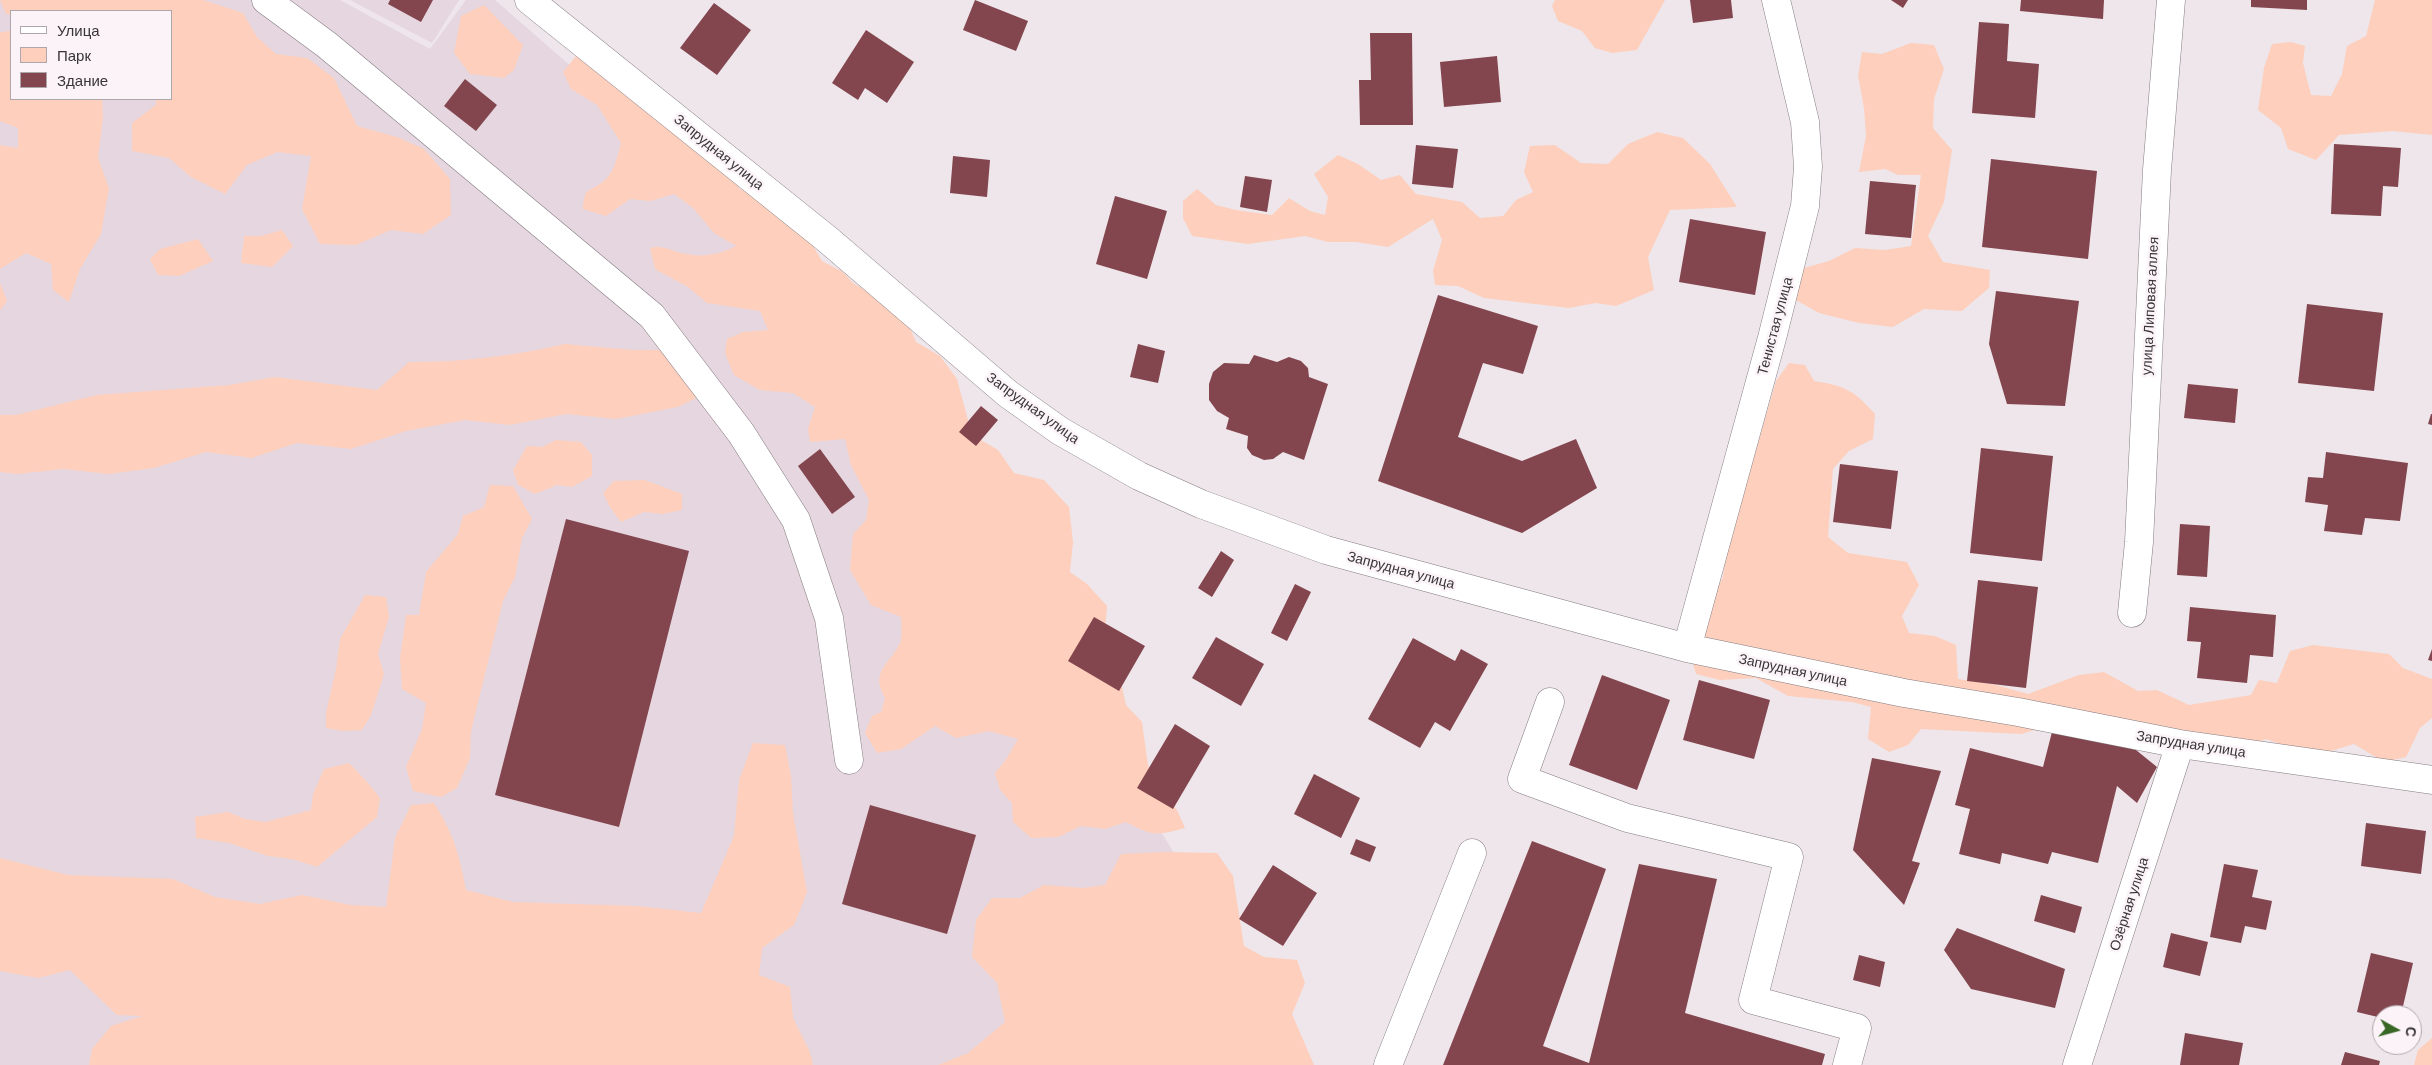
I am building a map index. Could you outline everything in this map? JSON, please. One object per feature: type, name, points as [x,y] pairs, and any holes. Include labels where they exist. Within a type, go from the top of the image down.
[{"type":"street","points":[[266,0],[327,45],[652,316],[741,433],[796,520],[829,618],[849,760]]},
{"type":"street","name":"Запрудная улица","points":[[529,0],[827,239],[1008,394],[1060,431],[1139,476],[1201,504],[1326,550],[1687,648],[1904,692],[2180,744],[2432,780]]},
{"type":"street","name":"Тенистая улица","points":[[1687,648],[1770,347],[1805,206],[1808,167],[1804,122],[1776,0]]},
{"type":"street","name":"улица Липовая аллея","points":[[2132,613],[2139,542],[2157,180],[2170,0]]},
{"type":"street","points":[[1550,702],[1522,779],[1627,818],[1788,857],[1754,1000],[1857,1028],[1847,1065]]},
{"type":"street","name":"Озёрная улица","points":[[2077,1065],[2180,744]]},
{"type":"street","points":[[1388,1065],[1472,853]]},
{"type":"shaded area","points":[[0,0],[340,0],[430,49],[466,0],[495,0],[816,280],[1168,843],[1297,1065],[0,1065]]},
{"type":"shaded area","points":[[350,0],[459,0],[432,43]]},
{"type":"green space","points":[[0,0],[203,0],[243,13],[257,37],[276,54],[307,58],[334,78],[357,126],[397,137],[424,149],[450,179],[451,215],[423,234],[391,230],[356,245],[320,244],[302,209],[311,156],[277,152],[247,165],[225,194],[191,177],[169,158],[132,151],[132,123],[157,104],[155,100],[172,100],[172,10],[10,10],[10,15],[6,14]]},
{"type":"green space","points":[[1555,0],[1665,0],[1637,50],[1612,53],[1595,48],[1582,31],[1558,21],[1552,6]]},
{"type":"green space","points":[[2375,0],[2432,0],[2432,135],[2393,131],[2339,135],[2316,160],[2288,149],[2281,128],[2258,110],[2264,68],[2272,44],[2291,42],[2305,46],[2303,63],[2311,95],[2331,96],[2342,74],[2347,46],[2366,36]]},
{"type":"green space","points":[[484,5],[523,45],[514,70],[504,78],[470,74],[454,53],[461,16]]},
{"type":"green space","points":[[10,31],[10,100],[102,100],[103,116],[98,158],[109,188],[101,234],[80,269],[69,302],[53,290],[51,264],[26,253],[0,269],[0,145],[18,148],[18,128],[0,121],[0,32]]},
{"type":"green space","points":[[1911,43],[1934,45],[1944,69],[1934,99],[1933,128],[1952,150],[1944,202],[1928,236],[1943,262],[1990,270],[1989,288],[1962,311],[1924,309],[1893,327],[1859,323],[1819,313],[1794,299],[1797,270],[1829,261],[1855,248],[1885,250],[1911,246],[1921,175],[1898,175],[1885,169],[1859,172],[1866,136],[1864,108],[1858,76],[1862,52],[1882,54]]},
{"type":"green space","points":[[576,56],[589,60],[720,160],[740,189],[761,199],[812,244],[822,261],[843,272],[853,283],[903,312],[916,342],[940,356],[957,379],[972,435],[998,450],[1014,473],[1044,480],[1069,507],[1073,542],[1070,572],[1087,584],[1107,606],[1102,667],[1120,678],[1126,705],[1142,722],[1148,765],[1160,792],[1177,810],[1185,828],[1155,833],[1126,822],[1105,829],[1081,826],[1058,837],[1031,838],[1013,822],[1012,803],[1000,790],[995,773],[1007,758],[1018,739],[989,731],[956,738],[935,726],[901,749],[877,753],[865,733],[872,716],[881,712],[885,698],[879,681],[880,675],[900,642],[901,617],[871,605],[850,570],[853,534],[866,520],[869,500],[851,465],[845,439],[810,442],[808,429],[815,407],[793,393],[760,390],[734,375],[725,353],[727,339],[743,332],[768,330],[760,311],[707,303],[688,287],[655,269],[650,248],[662,247],[688,255],[703,255],[723,252],[736,246],[714,233],[693,208],[674,194],[650,201],[630,199],[606,216],[583,209],[586,193],[605,180],[611,173],[621,143],[597,105],[571,89],[563,72]]},
{"type":"green space","points":[[1657,132],[1683,138],[1710,164],[1737,207],[1670,210],[1648,257],[1654,290],[1616,306],[1595,303],[1569,308],[1484,298],[1458,286],[1435,285],[1433,271],[1442,240],[1433,219],[1388,247],[1356,242],[1328,242],[1305,236],[1248,244],[1192,236],[1183,218],[1183,201],[1197,189],[1216,205],[1236,210],[1272,215],[1289,198],[1310,211],[1325,215],[1328,197],[1314,174],[1338,155],[1358,164],[1381,180],[1400,175],[1416,194],[1462,202],[1480,218],[1503,216],[1516,200],[1533,192],[1524,172],[1530,146],[1555,145],[1581,163],[1608,164],[1628,144]]},
{"type":"green space","points":[[282,230],[293,246],[272,267],[241,263],[244,236],[261,236]]},
{"type":"green space","points":[[198,239],[213,261],[179,276],[158,275],[150,259],[160,249]]},
{"type":"green space","points":[[0,283],[7,301],[0,310]]},
{"type":"green space","points":[[565,344],[632,350],[679,350],[718,387],[678,407],[616,419],[566,414],[510,425],[465,420],[406,431],[351,449],[297,443],[252,458],[206,452],[154,468],[109,474],[63,469],[18,474],[0,472],[0,415],[16,415],[97,395],[229,385],[275,377],[377,390],[409,362],[488,358]]},
{"type":"green space","points":[[1789,363],[1805,365],[1814,381],[1841,387],[1855,394],[1875,414],[1873,439],[1849,451],[1833,469],[1828,537],[1848,553],[1907,562],[1919,585],[1902,616],[1909,633],[1935,636],[1956,645],[1958,679],[1996,685],[2028,694],[2079,675],[2104,672],[2138,691],[2157,690],[2189,705],[2251,695],[2259,680],[2277,683],[2290,651],[2313,645],[2389,654],[2403,668],[2432,679],[2432,718],[2420,728],[2406,757],[2384,762],[2354,744],[2321,754],[2294,749],[2266,739],[2240,749],[2069,720],[2021,734],[1921,729],[1908,745],[1889,752],[1868,739],[1871,707],[1852,702],[1788,696],[1756,678],[1720,680],[1696,674],[1688,649],[1723,577],[1726,554],[1776,381]]},
{"type":"green space","points":[[556,440],[581,442],[592,455],[592,476],[572,487],[557,485],[535,494],[518,485],[513,470],[527,446],[542,447]]},
{"type":"green space","points":[[645,480],[682,494],[682,510],[663,514],[644,512],[621,522],[603,493],[614,481]]},
{"type":"green space","points":[[490,485],[513,486],[532,519],[522,538],[515,577],[503,601],[471,731],[470,758],[457,788],[441,797],[413,791],[406,767],[422,729],[426,703],[402,689],[400,658],[406,615],[419,615],[426,572],[458,534],[463,516],[484,507]]},
{"type":"green space","points":[[365,595],[386,597],[389,617],[378,654],[384,674],[371,715],[362,730],[343,731],[326,728],[326,713],[336,669],[340,639]]},
{"type":"green space","points":[[753,743],[785,745],[791,776],[793,813],[807,892],[794,925],[762,948],[759,975],[790,987],[793,1018],[810,1052],[813,1065],[89,1065],[92,1049],[111,1026],[142,1016],[117,1015],[70,970],[38,978],[0,971],[0,858],[68,875],[173,879],[215,897],[260,904],[302,895],[351,905],[386,907],[395,838],[411,805],[434,803],[455,845],[466,890],[513,902],[637,906],[701,913],[734,836],[739,780]]},
{"type":"green space","points":[[349,763],[380,798],[377,817],[317,867],[292,859],[268,856],[229,843],[196,838],[195,817],[228,812],[245,819],[265,822],[311,810],[313,794],[324,769]]},
{"type":"green space","points":[[1164,852],[1217,853],[1233,876],[1244,946],[1264,957],[1297,960],[1305,983],[1292,1014],[1314,1065],[938,1065],[968,1053],[1005,1022],[997,983],[972,957],[976,920],[992,898],[1020,898],[1044,885],[1083,888],[1105,885],[1121,854]]},
{"type":"green space","points":[[2432,1038],[2432,1065],[2414,1065],[2417,1055],[2422,1055],[2422,1047]]},
{"type":"building","points":[[390,0],[433,0],[421,22],[388,4]]},
{"type":"building","points":[[975,0],[1028,21],[1016,51],[963,30]]},
{"type":"building","points":[[1690,0],[1731,0],[1733,18],[1693,23]]},
{"type":"building","points":[[1891,0],[1908,0],[1903,8]]},
{"type":"building","points":[[2021,0],[2104,0],[2103,19],[2020,11]]},
{"type":"building","points":[[2251,0],[2307,0],[2307,10],[2251,7]]},
{"type":"building","points":[[714,3],[751,30],[717,75],[680,48]]},
{"type":"building","points":[[1979,22],[2009,24],[2007,61],[2039,64],[2035,118],[1972,113]]},
{"type":"building","points":[[866,30],[914,62],[887,103],[865,88],[858,100],[832,83]]},
{"type":"building","points":[[1370,33],[1412,33],[1413,125],[1360,125],[1359,80],[1371,80]]},
{"type":"building","points":[[1497,56],[1501,102],[1444,107],[1440,62]]},
{"type":"building","points":[[465,79],[497,105],[476,131],[444,106]]},
{"type":"building","points":[[2334,144],[2401,148],[2398,187],[2383,186],[2381,216],[2331,214]]},
{"type":"building","points":[[1416,145],[1458,149],[1453,188],[1412,184]]},
{"type":"building","points":[[953,156],[990,160],[987,197],[950,193]]},
{"type":"building","points":[[1991,159],[2097,171],[2088,259],[1982,247]]},
{"type":"building","points":[[1245,176],[1272,180],[1267,212],[1240,207]]},
{"type":"building","points":[[1870,181],[1916,185],[1911,238],[1865,234]]},
{"type":"building","points":[[1115,196],[1167,211],[1147,279],[1096,264]]},
{"type":"building","points":[[1690,219],[1766,232],[1755,295],[1679,282]]},
{"type":"building","points":[[1996,291],[2079,301],[2065,406],[2007,404],[1989,344]]},
{"type":"building","points":[[1438,295],[1538,326],[1523,374],[1483,363],[1458,437],[1522,461],[1576,439],[1597,488],[1522,533],[1378,481]]},
{"type":"building","points":[[2307,304],[2383,313],[2374,391],[2298,383]]},
{"type":"building","points":[[1138,344],[1165,351],[1158,383],[1130,377]]},
{"type":"building","points":[[1254,355],[1277,362],[1289,357],[1301,361],[1308,368],[1309,377],[1328,384],[1304,460],[1283,452],[1273,459],[1264,460],[1252,455],[1247,448],[1248,436],[1226,429],[1229,418],[1217,411],[1209,400],[1209,384],[1213,372],[1224,363],[1249,364]]},
{"type":"building","points":[[2188,384],[2238,389],[2235,423],[2184,418]]},
{"type":"building","points":[[981,406],[998,420],[976,446],[959,432]]},
{"type":"building","points":[[2432,414],[2432,425],[2428,424]]},
{"type":"building","points":[[1981,448],[2053,456],[2042,561],[1970,553]]},
{"type":"building","points":[[820,449],[855,497],[832,514],[798,466]]},
{"type":"building","points":[[2326,452],[2408,463],[2400,521],[2365,518],[2362,535],[2324,531],[2328,505],[2305,502],[2308,477],[2323,478]]},
{"type":"building","points":[[1840,464],[1898,471],[1891,529],[1833,522]]},
{"type":"building","points":[[566,519],[689,551],[619,827],[495,795]]},
{"type":"building","points":[[2180,524],[2210,526],[2207,577],[2177,575]]},
{"type":"building","points":[[1221,551],[1234,560],[1212,597],[1198,588]]},
{"type":"building","points":[[1978,580],[2038,587],[2026,688],[1967,681]]},
{"type":"building","points":[[1295,584],[1311,592],[1287,641],[1271,633]]},
{"type":"building","points":[[2190,607],[2276,615],[2273,657],[2250,655],[2247,683],[2197,678],[2201,642],[2187,641]]},
{"type":"building","points":[[1094,617],[1145,646],[1119,691],[1068,661]]},
{"type":"building","points":[[1216,637],[1264,664],[1241,706],[1192,678]]},
{"type":"building","points":[[1413,638],[1455,661],[1461,649],[1488,664],[1450,731],[1435,722],[1420,748],[1368,719]]},
{"type":"building","points":[[2432,649],[2432,661],[2428,660]]},
{"type":"building","points":[[1602,675],[1670,700],[1637,790],[1569,765]]},
{"type":"building","points":[[1699,680],[1770,700],[1754,759],[1683,740]]},
{"type":"building","points":[[1175,724],[1210,746],[1173,809],[1137,788]]},
{"type":"building","points":[[2053,728],[2136,750],[2157,767],[2137,803],[2117,786],[2098,863],[2052,852],[2048,864],[2002,853],[2000,864],[1959,854],[1970,809],[1955,805],[1970,748],[2043,767]]},
{"type":"building","points":[[1872,758],[1941,771],[1912,861],[1920,863],[1904,905],[1853,850]]},
{"type":"building","points":[[1314,774],[1360,798],[1341,838],[1294,814]]},
{"type":"building","points":[[870,805],[976,835],[947,934],[842,904]]},
{"type":"building","points":[[2366,823],[2426,831],[2421,874],[2361,866]]},
{"type":"building","points":[[1356,839],[1376,847],[1370,862],[1350,854]]},
{"type":"building","points":[[1532,841],[1606,869],[1543,1046],[1589,1063],[1639,864],[1717,879],[1685,1013],[1825,1054],[1822,1065],[1443,1065]]},
{"type":"building","points":[[2224,864],[2258,870],[2252,897],[2272,901],[2266,930],[2245,926],[2241,943],[2210,937]]},
{"type":"building","points":[[1273,865],[1317,893],[1283,946],[1239,919]]},
{"type":"building","points":[[2041,895],[2082,907],[2075,933],[2034,921]]},
{"type":"building","points":[[1957,928],[2065,969],[2055,1008],[1971,989],[1944,950]]},
{"type":"building","points":[[2171,933],[2208,942],[2200,976],[2163,967]]},
{"type":"building","points":[[2371,953],[2413,963],[2403,1005],[2372,1005],[2372,1016],[2357,1012]]},
{"type":"building","points":[[1859,955],[1885,962],[1880,987],[1853,980]]},
{"type":"building","points":[[2185,1033],[2243,1043],[2239,1065],[2180,1065]]},
{"type":"building","points":[[2345,1052],[2380,1061],[2379,1065],[2341,1065]]}]
